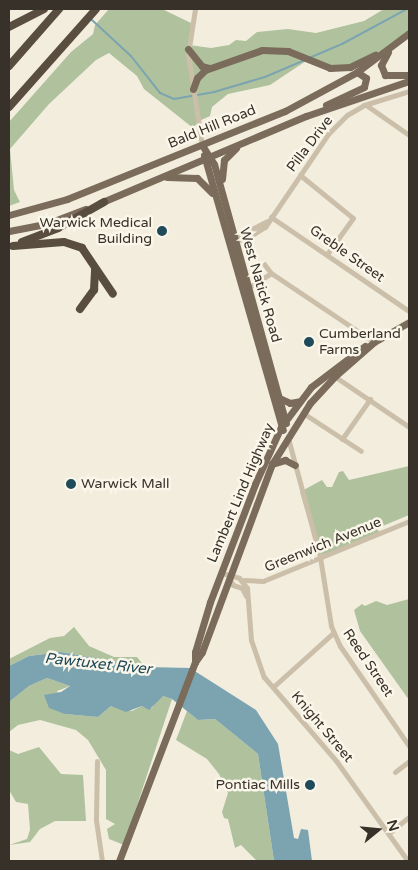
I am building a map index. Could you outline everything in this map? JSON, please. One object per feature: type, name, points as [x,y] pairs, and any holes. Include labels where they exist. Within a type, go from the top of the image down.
[{"type":"highway","points":[[9,27],[44,9]]},
{"type":"highway","points":[[9,66],[59,9]]},
{"type":"highway","points":[[9,107],[96,9]]},
{"type":"highway","points":[[11,247],[58,228],[104,202]]},
{"type":"highway","points":[[11,247],[64,242],[82,248],[93,260],[113,294]]},
{"type":"highway","points":[[80,310],[94,290],[93,260]]},
{"type":"main road","name":"Bald Hill Road","points":[[9,215],[67,199],[285,112],[357,72],[390,50],[409,33]]},
{"type":"main road","points":[[194,91],[197,78],[209,68],[273,49],[288,51],[321,66],[340,68],[361,62],[399,42]]},
{"type":"main road","points":[[188,49],[202,66],[209,68]]},
{"type":"main road","points":[[390,50],[381,65],[382,73],[388,77],[409,75]]},
{"type":"main road","points":[[306,116],[364,87],[366,78],[357,72]]},
{"type":"main road","name":"Bald Hill Road","points":[[9,231],[46,224],[104,202],[306,116],[409,81]]},
{"type":"main road","points":[[226,207],[221,174],[224,160],[230,152],[264,133]]},
{"type":"main road","name":"West Natick Road","points":[[202,144],[226,207],[231,239],[288,436]]},
{"type":"main road","name":"West Natick Road","points":[[207,157],[214,195],[248,288],[279,398],[283,424]]},
{"type":"main road","points":[[157,179],[197,178],[214,195]]},
{"type":"main road","name":"Lambert Lind Highway","points":[[119,861],[192,671],[204,618],[255,484],[283,424],[311,387],[344,360],[409,322]]},
{"type":"main road","name":"Lambert Lind Highway","points":[[195,662],[202,652],[272,464],[303,414],[335,376],[374,342]]},
{"type":"main road","points":[[279,398],[290,403],[301,400]]},
{"type":"main road","points":[[272,464],[285,460],[295,465]]},
{"type":"street","name":"West Natick Road","points":[[195,9],[188,49],[202,144]]},
{"type":"street","name":"Pilla Drive","points":[[231,239],[271,217],[338,123],[366,105],[409,91]]},
{"type":"street","points":[[366,105],[409,135]]},
{"type":"street","points":[[300,175],[352,216],[347,229],[327,254]]},
{"type":"street","name":"Greble Street","points":[[271,217],[409,311]]},
{"type":"street","points":[[264,264],[271,273],[374,342]]},
{"type":"street","points":[[248,288],[271,273]]},
{"type":"street","points":[[337,378],[370,399],[409,428]]},
{"type":"street","points":[[342,439],[370,399]]},
{"type":"street","points":[[303,414],[361,450]]},
{"type":"street","name":"West Natick Road","points":[[288,436],[320,557]]},
{"type":"street","name":"Greenwich Avenue","points":[[244,580],[263,581],[409,521]]},
{"type":"street","name":"Reed Street","points":[[320,557],[333,633],[409,746]]},
{"type":"street","points":[[222,573],[229,577],[233,585],[242,588],[247,597]]},
{"type":"street","points":[[229,577],[236,576],[244,580]]},
{"type":"street","name":"Knight Street","points":[[244,580],[254,654],[264,677],[337,762],[408,861]]},
{"type":"street","points":[[273,687],[333,633]]},
{"type":"street","points":[[395,772],[409,760]]},
{"type":"street","points":[[97,761],[96,820],[102,861]]},
{"type":"street","points":[[389,833],[409,816]]},
{"type":"green space","points":[[109,9],[162,9],[191,23],[189,45],[211,48],[229,45],[236,40],[246,41],[257,32],[288,29],[316,33],[364,21],[384,9],[409,9],[409,33],[392,47],[340,69],[306,61],[270,85],[228,94],[212,107],[210,116],[199,121],[193,128],[144,89],[137,76],[109,53],[96,60],[49,104],[10,149],[14,190],[20,202],[9,206],[9,122],[71,52],[93,34],[95,25]]},
{"type":"green space","points":[[409,466],[409,515],[378,528],[379,534],[320,557],[300,492],[322,480],[327,487],[332,487],[339,472],[343,471],[349,480]]},
{"type":"green space","points":[[409,599],[409,700],[360,631],[354,610],[362,604],[365,606],[376,601],[387,605]]},
{"type":"green space","points":[[74,627],[89,646],[114,657],[137,657],[145,667],[61,652],[29,656],[9,666],[9,659],[50,638],[64,636]]},
{"type":"green space","points":[[47,678],[70,686],[57,691],[65,714],[98,717],[111,706],[132,711],[142,706],[152,708],[157,699],[163,696],[172,699],[124,845],[109,839],[107,829],[115,824],[106,819],[106,770],[88,740],[76,730],[40,720],[18,725],[9,732],[9,702],[29,686]]},
{"type":"green space","points":[[187,711],[198,720],[215,719],[258,754],[274,861],[257,861],[241,845],[235,848],[228,819],[224,818],[222,812],[228,793],[219,774],[207,759],[176,740]]},
{"type":"green space","points":[[39,747],[61,774],[83,775],[86,821],[55,821],[40,829],[30,842],[9,845],[27,839],[30,830],[28,804],[16,802],[9,790],[9,750],[18,754]]},
{"type":"water","name":"Pawtuxet River","points":[[61,652],[145,667],[190,668],[256,710],[278,744],[294,838],[298,839],[301,829],[308,830],[312,861],[274,861],[258,754],[215,719],[198,720],[172,699],[163,696],[149,710],[142,706],[126,712],[111,706],[98,717],[65,714],[49,708],[44,695],[61,692],[70,686],[47,678],[29,686],[9,702],[9,666],[29,656]]},
{"type":"waterway","points":[[309,58],[342,44],[407,9]]},
{"type":"waterway","points":[[92,20],[131,56],[160,93],[174,99],[214,92],[265,77],[305,60]]},
{"type":"place","name":"Warwick Medical Building","points":[[162,231]]},
{"type":"place","name":"Cumberland Farms","points":[[309,342]]},
{"type":"place","name":"Warwick Mall","points":[[71,484]]},
{"type":"place","name":"Pontiac Mills","points":[[310,785]]}]
